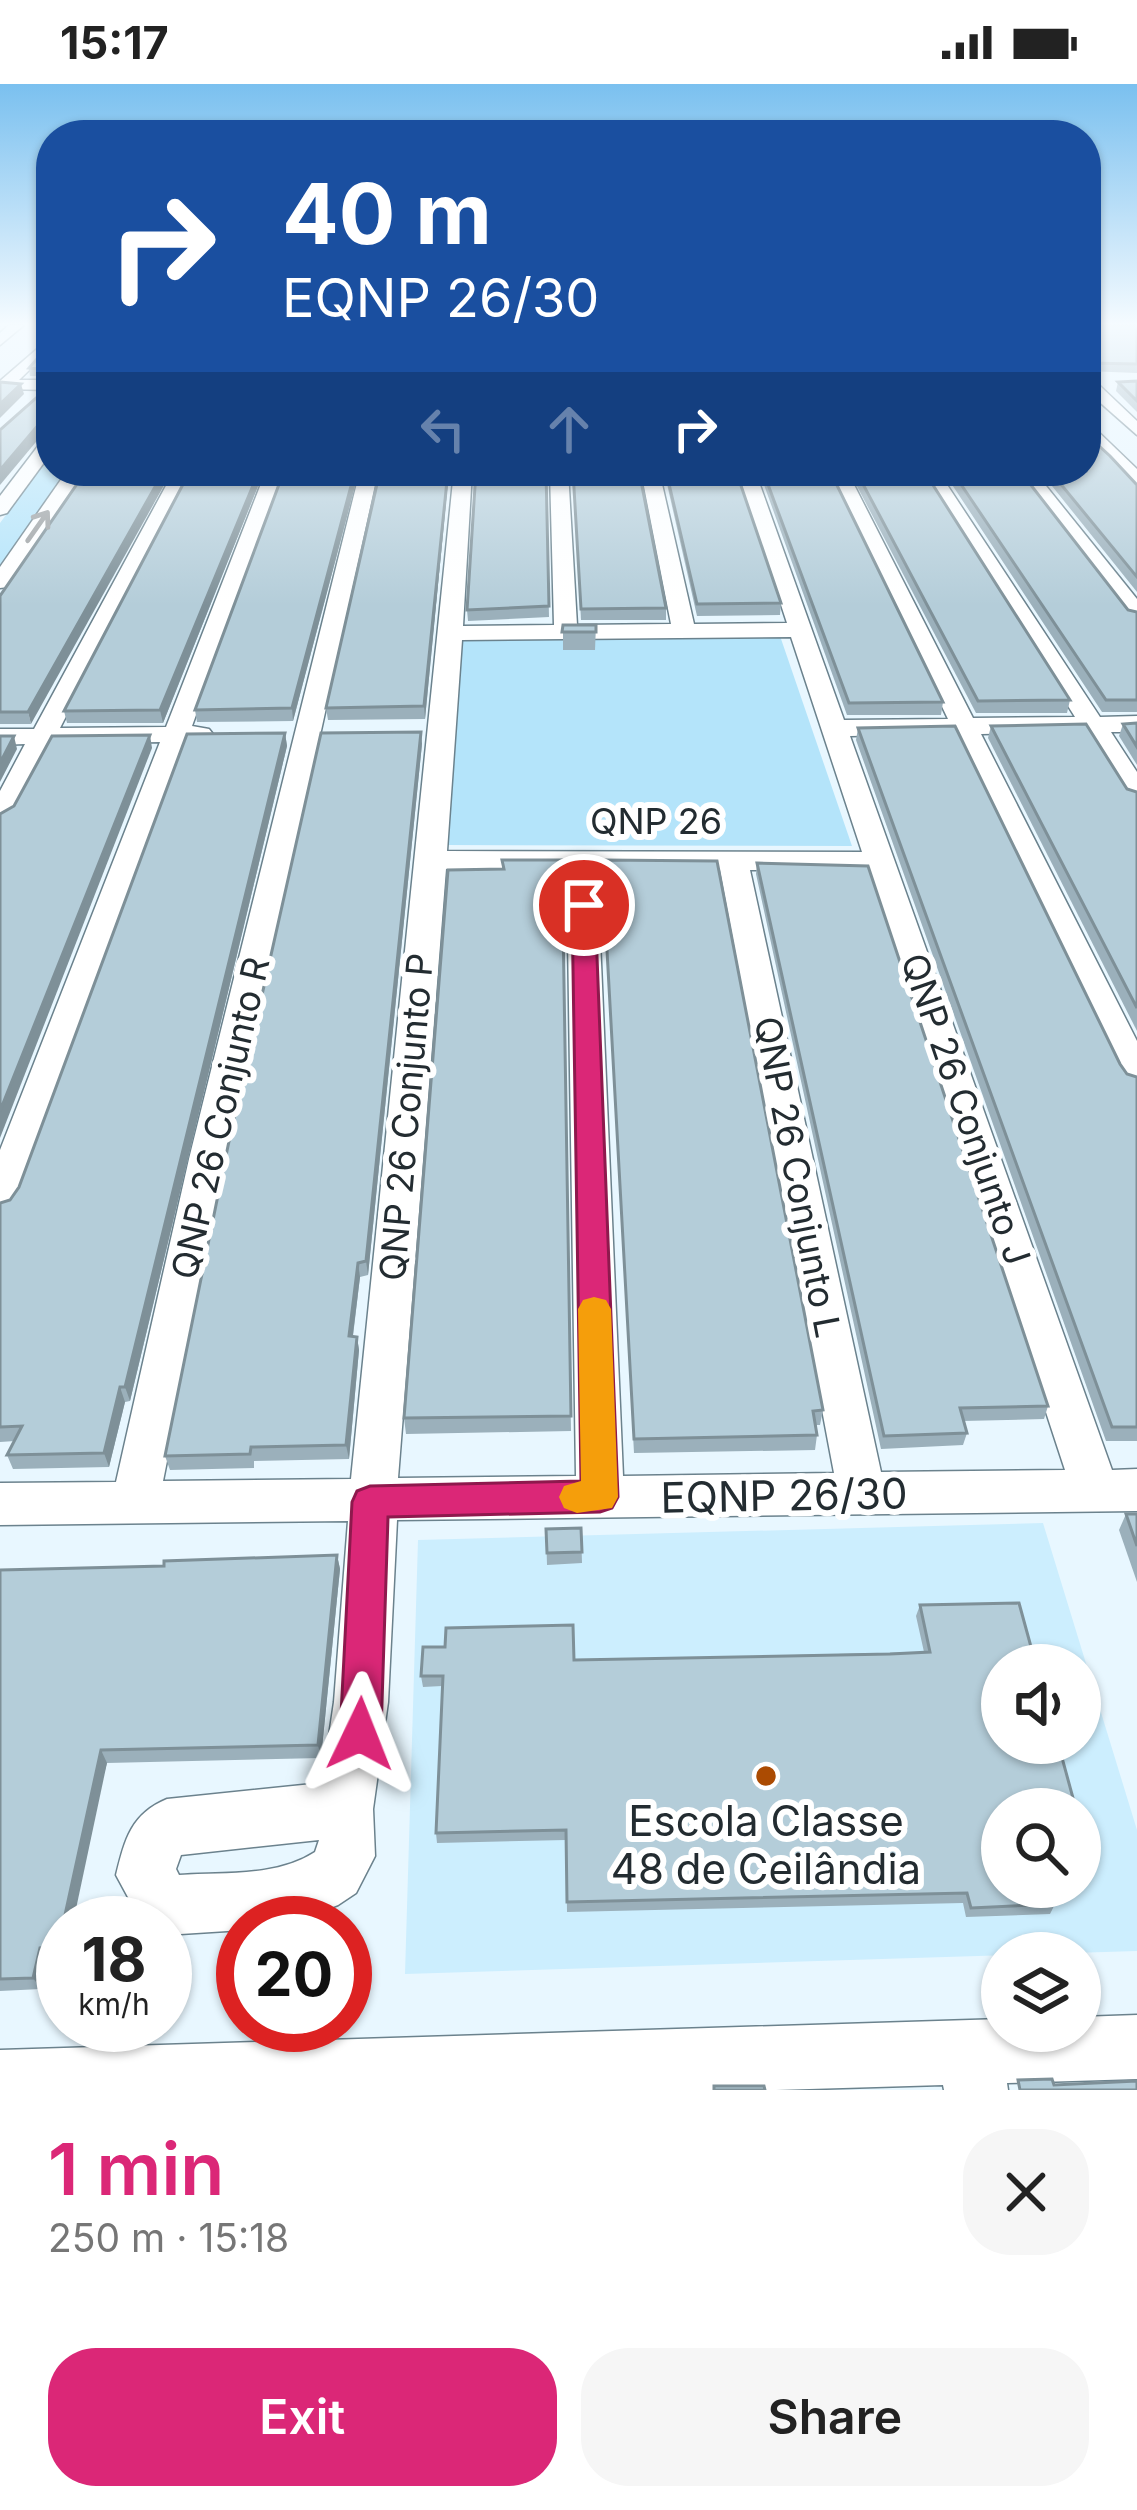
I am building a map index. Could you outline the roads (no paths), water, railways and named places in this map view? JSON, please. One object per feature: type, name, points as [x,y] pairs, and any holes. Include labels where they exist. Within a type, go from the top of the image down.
[{"type":"street","points":[[15,453],[36,449]]},
{"type":"street","points":[[1101,449],[1137,480]]},
{"type":"street","points":[[0,509],[36,460]]},
{"type":"street","points":[[0,582],[66,486]]},
{"type":"street","points":[[0,817],[175,486]]},
{"type":"street","points":[[0,1200],[269,486]]},
{"type":"street","name":"QNP 26 Conjunto R","points":[[135,1502],[365,486]]},
{"type":"street","name":"QNP 26 Conjunto P","points":[[345,1809],[360,1734],[370,1502],[430,860],[429,732],[449,633],[462,486]]},
{"type":"street","points":[[560,486],[566,631]]},
{"type":"street","points":[[653,486],[684,630]]},
{"type":"street","name":"QNP 26 Conjunto J","points":[[751,486],[882,861],[1116,1491]]},
{"type":"street","points":[[845,486],[1137,1076]]},
{"type":"street","points":[[939,486],[1137,793]]},
{"type":"street","points":[[1036,486],[1137,614]]},
{"type":"street","points":[[449,633],[800,630]]},
{"type":"street","points":[[834,728],[1137,724]]},
{"type":"street","points":[[0,737],[220,734]]},
{"type":"street","points":[[582,859],[600,1497]]},
{"type":"street","name":"QNP 26","points":[[430,860],[882,861]]},
{"type":"street","name":"QNP 26 Conjunto L","points":[[734,860],[862,1494]]},
{"type":"street","name":"EQNP 26/30","points":[[0,1504],[1116,1491]]},
{"type":"street","points":[[0,2082],[320,2083],[972,2072],[1137,2048]]},
{"type":"place","name":"Escola Classe 48 de Ceilândia","points":[[766,1776]]}]
